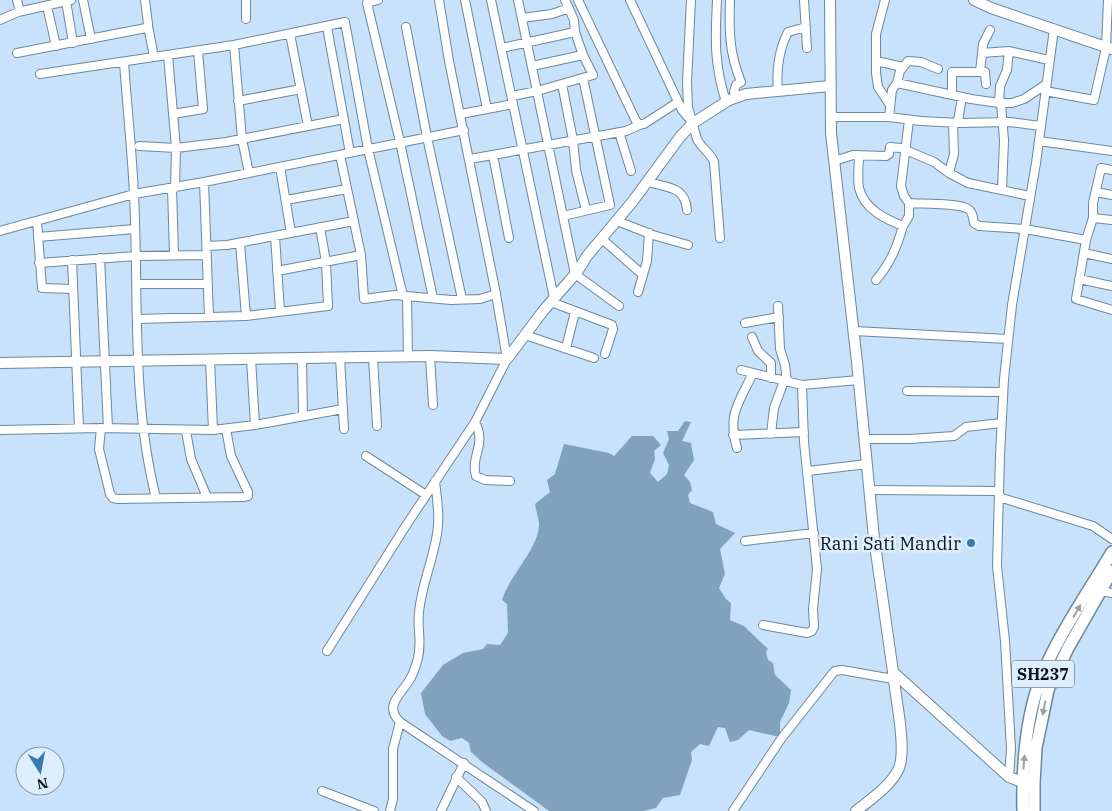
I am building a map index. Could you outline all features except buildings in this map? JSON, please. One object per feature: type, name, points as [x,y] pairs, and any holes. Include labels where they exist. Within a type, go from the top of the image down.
[{"type":"main road","name":"SH237","points":[[1034,811],[1028,782],[1029,720],[1042,676],[1058,644],[1112,552]]},
{"type":"main road","name":"SH237","points":[[1023,811],[1048,690],[1068,648],[1106,592],[1112,571]]},
{"type":"street","points":[[18,0],[20,11]]},
{"type":"street","points":[[83,0],[91,39]]},
{"type":"street","points":[[145,0],[154,57]]},
{"type":"street","points":[[246,0],[246,19]]},
{"type":"street","points":[[378,0],[367,3],[400,142],[433,298]]},
{"type":"street","points":[[439,0],[449,61],[470,159],[507,359]]},
{"type":"street","points":[[465,0],[487,109]]},
{"type":"street","points":[[492,0],[552,300]]},
{"type":"street","points":[[518,0],[575,274],[618,306]]},
{"type":"street","points":[[461,114],[487,109],[537,91],[593,75],[583,55],[575,32],[574,20],[566,0]]},
{"type":"street","points":[[578,0],[636,121],[642,124]]},
{"type":"street","points":[[630,0],[682,110],[692,123]]},
{"type":"street","points":[[691,0],[687,82],[688,107],[699,144],[709,153],[714,162],[720,238]]},
{"type":"street","points":[[717,0],[715,53],[719,78],[726,102]]},
{"type":"street","points":[[730,0],[729,26],[733,62],[741,82],[736,85],[734,92],[737,97]]},
{"type":"street","points":[[804,0],[807,48]]},
{"type":"street","points":[[830,0],[830,117],[834,160],[854,331],[874,538],[901,748],[899,767],[887,785],[856,811]]},
{"type":"street","points":[[885,0],[876,34],[876,61],[878,87],[890,105]]},
{"type":"street","points":[[897,83],[1000,103],[1012,103],[1024,99],[1045,88],[1094,100],[1109,49],[1108,0]]},
{"type":"street","points":[[0,20],[20,11],[69,1],[73,43]]},
{"type":"street","points":[[983,4],[1109,49]]},
{"type":"street","points":[[47,6],[56,46]]},
{"type":"street","points":[[522,18],[552,14],[569,8]]},
{"type":"street","points":[[40,74],[234,45],[345,22],[368,149],[405,296],[408,356]]},
{"type":"street","points":[[778,90],[777,81],[781,45],[788,32],[805,25]]},
{"type":"street","points":[[17,53],[143,29],[148,26]]},
{"type":"street","points":[[327,27],[350,153]]},
{"type":"street","points":[[406,28],[462,300]]},
{"type":"street","points":[[1009,776],[1011,748],[1005,641],[997,566],[1001,423],[1012,305],[1039,140],[1054,29]]},
{"type":"street","points":[[980,72],[983,44],[990,30]]},
{"type":"street","points":[[502,48],[528,44],[575,32]]},
{"type":"street","points":[[290,34],[308,126]]},
{"type":"street","points":[[234,45],[242,139],[249,173]]},
{"type":"street","points":[[173,114],[203,109],[198,51]]},
{"type":"street","points":[[982,53],[1009,51],[1049,60]]},
{"type":"street","points":[[1002,190],[1004,140],[1000,86],[1007,70],[1009,51]]},
{"type":"street","points":[[168,55],[176,148],[173,188],[174,255]]},
{"type":"street","points":[[532,66],[583,55]]},
{"type":"street","points":[[889,117],[892,90],[897,83],[902,67],[908,61],[914,60],[938,69]]},
{"type":"street","points":[[876,61],[902,67]]},
{"type":"street","points":[[124,62],[134,194],[138,360],[143,429],[148,465],[156,498]]},
{"type":"street","points":[[952,94],[952,72],[985,72],[986,84]]},
{"type":"street","points":[[563,216],[610,206],[583,78]]},
{"type":"street","points":[[562,84],[573,140],[576,170],[586,210]]},
{"type":"street","points":[[327,651],[435,481],[475,422],[507,359],[552,300],[575,274],[590,252],[602,240],[648,182],[675,143],[692,123],[726,102],[751,93],[830,86]]},
{"type":"street","points":[[238,101],[301,89]]},
{"type":"street","points":[[953,123],[958,121],[962,97]]},
{"type":"street","points":[[470,159],[619,132],[642,124],[678,102]]},
{"type":"street","points":[[830,117],[889,117],[953,123],[1010,122],[1040,126]]},
{"type":"street","points":[[138,146],[176,148],[242,139],[344,119]]},
{"type":"street","points":[[876,280],[888,266],[898,244],[903,226],[909,216],[909,203],[904,196],[901,186],[909,120]]},
{"type":"street","points":[[949,174],[954,154],[953,123]]},
{"type":"street","points":[[0,231],[134,194],[204,182],[464,130]]},
{"type":"street","points":[[619,132],[630,171]]},
{"type":"street","points":[[1039,140],[1112,152]]},
{"type":"street","points":[[834,160],[853,155],[886,156],[889,154],[890,147],[905,150],[934,162],[949,174],[968,183],[1030,196]]},
{"type":"street","points":[[340,155],[362,255],[364,299],[395,295],[462,300],[496,294]]},
{"type":"street","points":[[493,155],[509,238]]},
{"type":"street","points":[[859,155],[859,189],[872,210],[886,219],[903,226]]},
{"type":"street","points":[[280,167],[291,233]]},
{"type":"street","points":[[1112,170],[1102,168],[1093,203],[1093,218],[1086,240],[1076,299],[1112,310]]},
{"type":"street","points":[[204,182],[210,317]]},
{"type":"street","points":[[648,182],[681,193],[685,198],[687,210]]},
{"type":"street","points":[[286,200],[347,189]]},
{"type":"street","points":[[1096,192],[1112,195]]},
{"type":"street","points":[[909,203],[957,205],[968,209],[972,214],[974,223],[979,226],[1025,229],[1086,240]]},
{"type":"street","points":[[1093,218],[1112,220]]},
{"type":"street","points":[[37,221],[42,288],[73,289]]},
{"type":"street","points":[[207,246],[240,243],[354,221]]},
{"type":"street","points":[[617,221],[688,245]]},
{"type":"street","points":[[137,319],[246,316],[328,306],[326,262],[320,227]]},
{"type":"street","points":[[38,236],[135,229]]},
{"type":"street","points":[[638,292],[647,261],[649,233]]},
{"type":"street","points":[[275,236],[280,311]]},
{"type":"street","points":[[602,240],[643,276]]},
{"type":"street","points":[[240,243],[246,316]]},
{"type":"street","points":[[1084,253],[1112,259]]},
{"type":"street","points":[[39,263],[136,256],[207,255]]},
{"type":"street","points":[[277,271],[362,255]]},
{"type":"street","points":[[100,258],[104,362],[104,428],[100,455],[113,498],[248,496],[248,492],[231,456],[226,429]]},
{"type":"street","points":[[72,260],[79,428]]},
{"type":"street","points":[[1079,279],[1112,286]]},
{"type":"street","points":[[136,284],[208,284]]},
{"type":"street","points":[[552,300],[576,312],[612,325],[613,329],[605,354]]},
{"type":"street","points":[[770,434],[774,408],[786,381],[785,365],[780,349],[778,306]]},
{"type":"street","points":[[566,348],[576,312]]},
{"type":"street","points":[[745,323],[779,317]]},
{"type":"street","points":[[854,331],[1008,339]]},
{"type":"street","points":[[525,335],[594,358]]},
{"type":"street","points":[[752,337],[758,351],[771,363],[771,378]]},
{"type":"street","points":[[0,363],[408,356],[507,359]]},
{"type":"street","points":[[430,356],[433,405]]},
{"type":"street","points":[[340,357],[344,429]]},
{"type":"street","points":[[373,357],[377,426]]},
{"type":"street","points":[[210,359],[213,430]]},
{"type":"street","points":[[251,359],[255,425]]},
{"type":"street","points":[[302,359],[303,416]]},
{"type":"street","points":[[740,370],[802,386],[859,380]]},
{"type":"street","points":[[737,448],[733,435],[733,415],[753,373]]},
{"type":"street","points":[[763,625],[807,633],[813,629],[817,573],[804,432],[802,386]]},
{"type":"street","points":[[907,391],[1003,392]]},
{"type":"street","points":[[0,430],[104,428],[213,430],[255,425],[343,409]]},
{"type":"street","points":[[475,422],[479,429],[480,439],[474,466],[476,476],[485,480],[510,481]]},
{"type":"street","points":[[865,439],[910,439],[954,436],[966,427],[1001,423]]},
{"type":"street","points":[[186,431],[191,459],[207,497]]},
{"type":"street","points":[[733,435],[804,432]]},
{"type":"street","points":[[366,456],[426,496]]},
{"type":"street","points":[[808,471],[867,464]]},
{"type":"street","points":[[435,481],[438,532],[419,613],[421,636],[418,656],[411,678],[395,700],[396,717],[400,722],[534,811]]},
{"type":"street","points":[[870,490],[999,494],[1093,526],[1112,539]]},
{"type":"street","points":[[745,541],[814,533]]},
{"type":"street","points":[[733,811],[781,739],[833,673],[842,670],[893,676],[1009,776],[1028,782]]},
{"type":"street","points":[[390,811],[393,799],[393,754],[400,722]]},
{"type":"street","points":[[442,811],[464,763]]},
{"type":"street","points":[[456,777],[482,802],[486,811]]},
{"type":"street","points":[[322,791],[374,811]]},
{"type":"water","points":[[685,421],[691,422],[682,441],[691,443],[694,460],[684,475],[690,482],[692,490],[688,495],[690,503],[713,512],[716,524],[735,533],[720,549],[725,574],[719,588],[731,603],[730,620],[744,626],[768,649],[766,652],[768,660],[773,663],[775,675],[791,690],[789,703],[780,722],[780,737],[749,730],[738,740],[730,742],[725,728],[718,727],[709,746],[700,744],[691,752],[692,760],[680,795],[663,798],[656,808],[643,811],[549,811],[482,762],[471,752],[469,743],[462,738],[450,741],[442,736],[425,714],[421,693],[443,665],[463,653],[483,649],[487,644],[500,645],[508,633],[507,604],[502,600],[511,581],[535,542],[539,523],[535,504],[550,492],[547,480],[555,474],[564,444],[609,453],[614,456],[632,436],[653,436],[661,445],[654,451],[655,459],[650,473],[658,482],[667,474],[669,465],[663,453],[669,439],[667,431],[678,431]]},
{"type":"place","name":"Rani Sati Mandir","points":[[971,543]]}]
